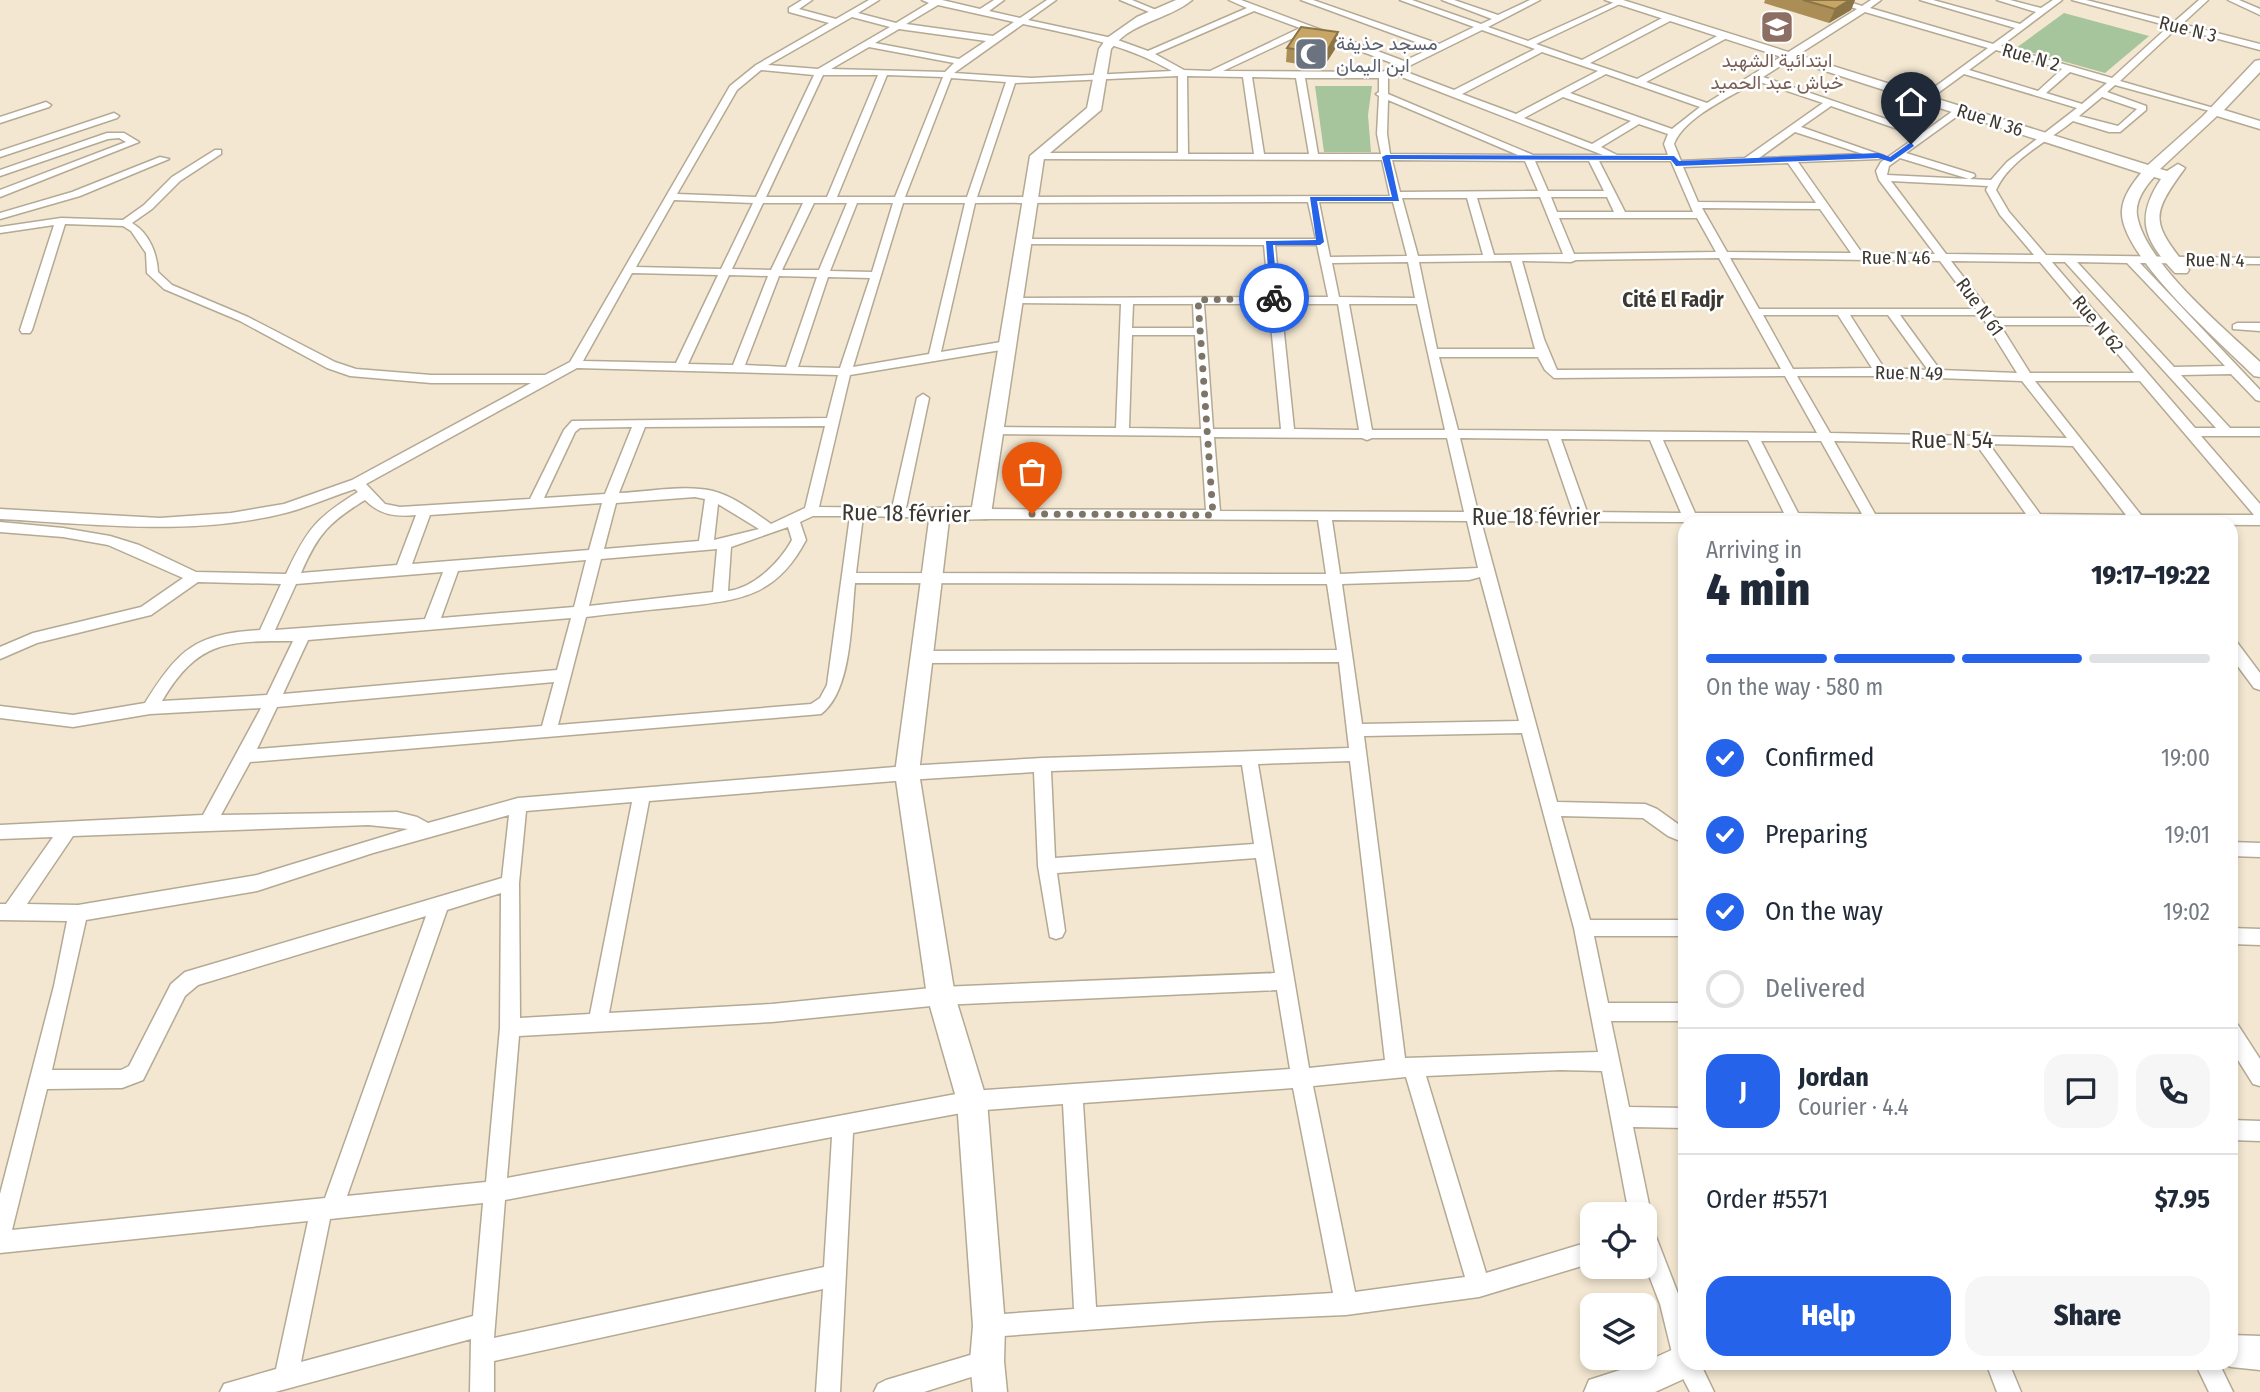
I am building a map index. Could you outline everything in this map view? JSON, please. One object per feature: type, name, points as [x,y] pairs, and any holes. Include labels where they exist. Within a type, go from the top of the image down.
[{"type":"street","points":[[808,0],[792,10],[836,22]]},
{"type":"street","points":[[265,636],[309,540],[319,526],[362,488],[575,364],[733,88],[759,67],[876,0]]},
{"type":"street","points":[[982,12],[1000,0]]},
{"type":"street","points":[[0,527],[87,536],[122,544],[195,577],[292,579],[724,544],[793,521],[811,511],[845,372],[899,199],[948,75],[961,62],[1052,0]]},
{"type":"street","points":[[1124,0],[1157,12]]},
{"type":"street","points":[[1136,4],[1147,0]]},
{"type":"street","points":[[1157,12],[1159,4],[1167,0]]},
{"type":"street","points":[[981,514],[1037,156],[1094,110],[1105,48],[1110,40],[1157,12],[1186,0]]},
{"type":"street","points":[[1234,0],[1403,64]]},
{"type":"street","points":[[1305,0],[1438,47]]},
{"type":"street","points":[[1404,0],[1708,107]]},
{"type":"street","points":[[1418,5],[1431,0]]},
{"type":"street","points":[[1446,0],[1498,19]]},
{"type":"street","points":[[1518,0],[1532,2]]},
{"type":"street","name":"Rue N 2","points":[[1834,0],[2218,111]]},
{"type":"street","points":[[1870,516],[1697,210],[1669,144],[1673,133],[1692,116],[1877,0]]},
{"type":"street","points":[[1924,0],[1943,2],[2021,27]]},
{"type":"street","points":[[2001,0],[2042,11]]},
{"type":"street","points":[[1924,99],[2057,0]]},
{"type":"street","name":"Rue N 3","points":[[2076,0],[2260,47]]},
{"type":"street","points":[[1960,110],[1889,157],[1881,171],[1883,178],[1993,183],[2021,157],[2074,118],[2203,0]]},
{"type":"street","points":[[2232,0],[2260,12]]},
{"type":"street","points":[[679,369],[820,72],[935,1],[1110,40],[1148,54],[1182,73]]},
{"type":"street","points":[[1528,44],[1614,1]]},
{"type":"street","name":"Rue N 36","points":[[1614,1],[2170,177]]},
{"type":"street","points":[[1532,2],[1388,72],[1381,94],[1382,134],[1486,571],[1583,928],[1638,1202]]},
{"type":"street","points":[[1148,54],[1254,8]]},
{"type":"street","points":[[851,14],[898,26],[993,39]]},
{"type":"street","points":[[1583,63],[1669,18]]},
{"type":"street","points":[[1946,33],[1956,26]]},
{"type":"street","points":[[1209,74],[1307,28]]},
{"type":"street","points":[[958,43],[969,36]]},
{"type":"street","points":[[1637,83],[1724,36]]},
{"type":"street","points":[[868,44],[961,62]]},
{"type":"street","points":[[1455,93],[1541,49]]},
{"type":"street","points":[[938,58],[948,50]]},
{"type":"street","points":[[2260,64],[2218,111],[2157,193],[2152,206],[2157,236],[2170,259],[2260,351]]},
{"type":"street","points":[[759,67],[820,72],[948,75],[1011,81],[1182,73],[1300,75],[1388,72],[1518,117],[1593,153],[1619,158],[1745,163],[1889,157]]},
{"type":"street","points":[[2039,94],[2069,68]]},
{"type":"street","points":[[1518,117],[1605,71]]},
{"type":"street","points":[[1963,71],[2085,108]]},
{"type":"street","points":[[831,200],[883,73]]},
{"type":"street","points":[[1182,73],[1183,156]]},
{"type":"street","points":[[1247,74],[1259,156]]},
{"type":"street","points":[[1300,75],[1314,157]]},
{"type":"street","points":[[1756,78],[1924,135]]},
{"type":"street","points":[[934,357],[971,199],[1011,81]]},
{"type":"street","points":[[2260,82],[2218,111],[2150,171],[2137,189],[2129,215],[2141,245],[2151,260],[2179,292],[2260,372]]},
{"type":"street","points":[[1562,93],[1673,133]]},
{"type":"street","points":[[2074,118],[2109,129],[2120,129],[2143,108],[2099,93]]},
{"type":"street","points":[[1381,94],[1520,150],[1531,158],[1571,259]]},
{"type":"street","points":[[1745,163],[1830,102]]},
{"type":"street","points":[[0,120],[46,105]]},
{"type":"street","points":[[2218,111],[2260,122]]},
{"type":"street","points":[[0,154],[114,116]]},
{"type":"street","points":[[1037,156],[1531,158],[1593,153],[1638,121]]},
{"type":"street","points":[[1794,128],[1889,157],[1993,183]]},
{"type":"street","points":[[0,173],[107,136],[121,135],[134,142],[0,194]]},
{"type":"street","points":[[125,223],[148,207],[176,179],[218,152]]},
{"type":"street","points":[[1593,153],[1621,215]]},
{"type":"street","points":[[0,216],[76,194],[164,159]]},
{"type":"street","points":[[1792,161],[1859,257]]},
{"type":"street","name":"Rue N 61","points":[[1883,178],[1989,317],[2026,377],[2134,516]]},
{"type":"street","name":"Rue N 62","points":[[1993,183],[1991,190],[1995,201],[2260,513]]},
{"type":"street","points":[[669,197],[759,200],[1313,199],[1611,194]]},
{"type":"street","points":[[1471,195],[1489,258]]},
{"type":"street","points":[[1313,199],[1324,260],[1338,301],[1367,436]]},
{"type":"street","points":[[737,369],[776,271],[810,200]]},
{"type":"street","points":[[791,369],[853,200]]},
{"type":"street","points":[[1554,215],[1621,215],[1823,206]]},
{"type":"street","points":[[26,330],[61,221]]},
{"type":"street","points":[[0,230],[61,221],[125,223],[135,229],[151,253],[153,273],[160,282],[244,319],[331,365],[354,373],[431,379],[548,379]]},
{"type":"street","points":[[1024,241],[1320,242]]},
{"type":"street","points":[[1269,242],[1288,434]]},
{"type":"street","name":"Rue N 46","points":[[1324,260],[1724,255],[2151,260]]},
{"type":"street","points":[[1432,353],[1543,353],[1516,258]]},
{"type":"street","points":[[2068,258],[2227,432]]},
{"type":"street","points":[[2130,259],[2260,397]]},
{"type":"street","name":"Rue N 4","points":[[2151,260],[2260,261]]},
{"type":"street","points":[[628,270],[877,275]]},
{"type":"street","points":[[1122,433],[1127,299]]},
{"type":"street","points":[[1014,300],[1421,301]]},
{"type":"street","points":[[1198,300],[1213,515]]},
{"type":"street","points":[[1841,311],[1880,372]]},
{"type":"street","points":[[1754,312],[1891,312],[2095,321]]},
{"type":"street","points":[[1891,312],[1936,373]]},
{"type":"street","points":[[2237,327],[2260,327]]},
{"type":"street","points":[[1126,331],[1199,332]]},
{"type":"street","points":[[575,364],[845,372],[1007,345]]},
{"type":"street","name":"Rue N 49","points":[[1543,353],[1549,370],[1558,374],[1880,372],[2026,377],[2143,377]]},
{"type":"street","points":[[2172,371],[2235,370]]},
{"type":"street","points":[[898,513],[923,398]]},
{"type":"street","points":[[549,729],[610,498],[640,422]]},
{"type":"street","points":[[535,503],[573,426],[583,423],[832,422]]},
{"type":"street","name":"Rue N 54","points":[[994,431],[1367,436],[1826,437],[2078,442]]},
{"type":"street","points":[[2190,432],[2260,432]]},
{"type":"street","points":[[1553,435],[1582,517]]},
{"type":"street","points":[[1655,436],[1690,516]]},
{"type":"street","points":[[1753,437],[1792,516]]},
{"type":"street","points":[[1979,439],[2034,516]]},
{"type":"street","points":[[362,488],[381,508],[390,512],[695,493],[712,495],[770,530]]},
{"type":"street","points":[[0,514],[160,523],[231,518],[286,508],[362,488]]},
{"type":"street","points":[[706,545],[712,495]]},
{"type":"street","points":[[403,570],[425,510]]},
{"type":"street","name":"Rue 18 février","points":[[811,511],[1678,517]]},
{"type":"street","points":[[246,755],[815,710],[826,702],[835,685],[857,512]]},
{"type":"street","points":[[940,513],[906,773],[941,996],[972,1101],[989,1326],[987,1361],[990,1392]]},
{"type":"street","points":[[1324,516],[1404,1068],[1479,1286]]},
{"type":"street","name":"Rue 18 février","points":[[2238,520],[2260,520]]},
{"type":"street","points":[[150,708],[175,669],[189,655],[219,641],[580,612],[737,595],[775,573],[793,553],[799,540],[793,521]]},
{"type":"street","points":[[720,598],[724,544]]},
{"type":"street","points":[[431,624],[452,566]]},
{"type":"street","points":[[850,578],[1335,579],[1469,575],[1486,571]]},
{"type":"street","points":[[0,653],[33,638],[146,611],[195,577]]},
{"type":"street","points":[[208,822],[246,755],[303,635]]},
{"type":"street","points":[[2238,654],[2260,684]]},
{"type":"street","points":[[921,657],[1346,656]]},
{"type":"street","points":[[0,712],[73,721],[150,708],[273,701],[563,675]]},
{"type":"street","points":[[1355,730],[1528,727]]},
{"type":"street","points":[[6,911],[78,913],[257,883],[518,805],[906,773],[1042,765],[1357,754]]},
{"type":"street","points":[[1250,759],[1301,1078],[1346,1304]]},
{"type":"street","points":[[1042,765],[1047,866],[1056,931]]},
{"type":"street","points":[[598,1023],[642,795]]},
{"type":"street","points":[[482,1392],[483,1325],[510,1028],[510,883],[518,805]]},
{"type":"street","points":[[1552,808],[1645,811],[1654,814],[1678,834]]},
{"type":"street","points":[[0,831],[377,818],[411,822],[426,831]]},
{"type":"street","points":[[6,911],[68,829]]},
{"type":"street","points":[[2238,849],[2260,850]]},
{"type":"street","points":[[1047,866],[1265,850]]},
{"type":"street","points":[[38,1080],[129,1077],[141,1067],[178,990],[192,978],[510,883]]},
{"type":"street","points":[[286,1378],[327,1210],[440,903]]},
{"type":"street","points":[[0,1236],[3,1204],[38,1080],[78,913]]},
{"type":"street","points":[[1583,928],[1678,928]]},
{"type":"street","points":[[2238,936],[2260,937]]},
{"type":"street","points":[[510,1028],[772,1013],[941,996],[1286,981]]},
{"type":"street","points":[[1598,1012],[1678,1012]]},
{"type":"street","points":[[2238,1042],[2260,1077]]},
{"type":"street","points":[[0,1242],[496,1191],[972,1101],[1301,1078],[1404,1068],[1560,1061],[1608,1062]]},
{"type":"street","points":[[1072,1094],[1086,1319]]},
{"type":"street","points":[[1623,1117],[1678,1118]]},
{"type":"street","points":[[828,1392],[843,1125]]},
{"type":"street","points":[[2238,1130],[2260,1131]]},
{"type":"street","points":[[989,1326],[1210,1310],[1346,1304],[1479,1286],[1580,1256]]},
{"type":"street","points":[[1657,1268],[1678,1331]]},
{"type":"street","points":[[483,1352],[834,1276]]},
{"type":"street","points":[[232,1392],[483,1325]]},
{"type":"street","points":[[2238,1351],[2260,1353]]},
{"type":"street","points":[[886,1392],[987,1361]]},
{"type":"street","points":[[1601,1392],[1648,1378],[1678,1365]]},
{"type":"street","points":[[1690,1370],[1702,1392]]},
{"type":"street","points":[[2000,1370],[2009,1392]]},
{"type":"street","points":[[2210,1370],[2221,1392]]},
{"type":"green space","points":[[2064,13],[2149,36],[2105,73],[2016,48]]},
{"type":"green space","points":[[1315,86],[1372,86],[1368,115],[1371,152],[1324,152]]},
{"type":"building","points":[[1803,0],[1850,0],[1835,9]]},
{"type":"building","points":[[1301,27],[1338,32],[1325,54],[1287,48]]},
{"type":"way so far","points":[[1032,514],[1213,515],[1198,300],[1274,298]]},
{"type":"place","name":"ابتدائية الشهيد خباش عبد الحميد","points":[[1777,27]]},
{"type":"place","name":"مسجد حذيفة ابن اليمان","points":[[1311,54]]},
{"type":"district","name":"Cité El Fadjr","points":[[1673,300]]},
{"type":"route","points":[[1274,298],[1269,242],[1320,242],[1313,199],[1396,199],[1386,157],[1674,158],[1676,164],[1879,156],[1891,160],[1911,144]]}]
